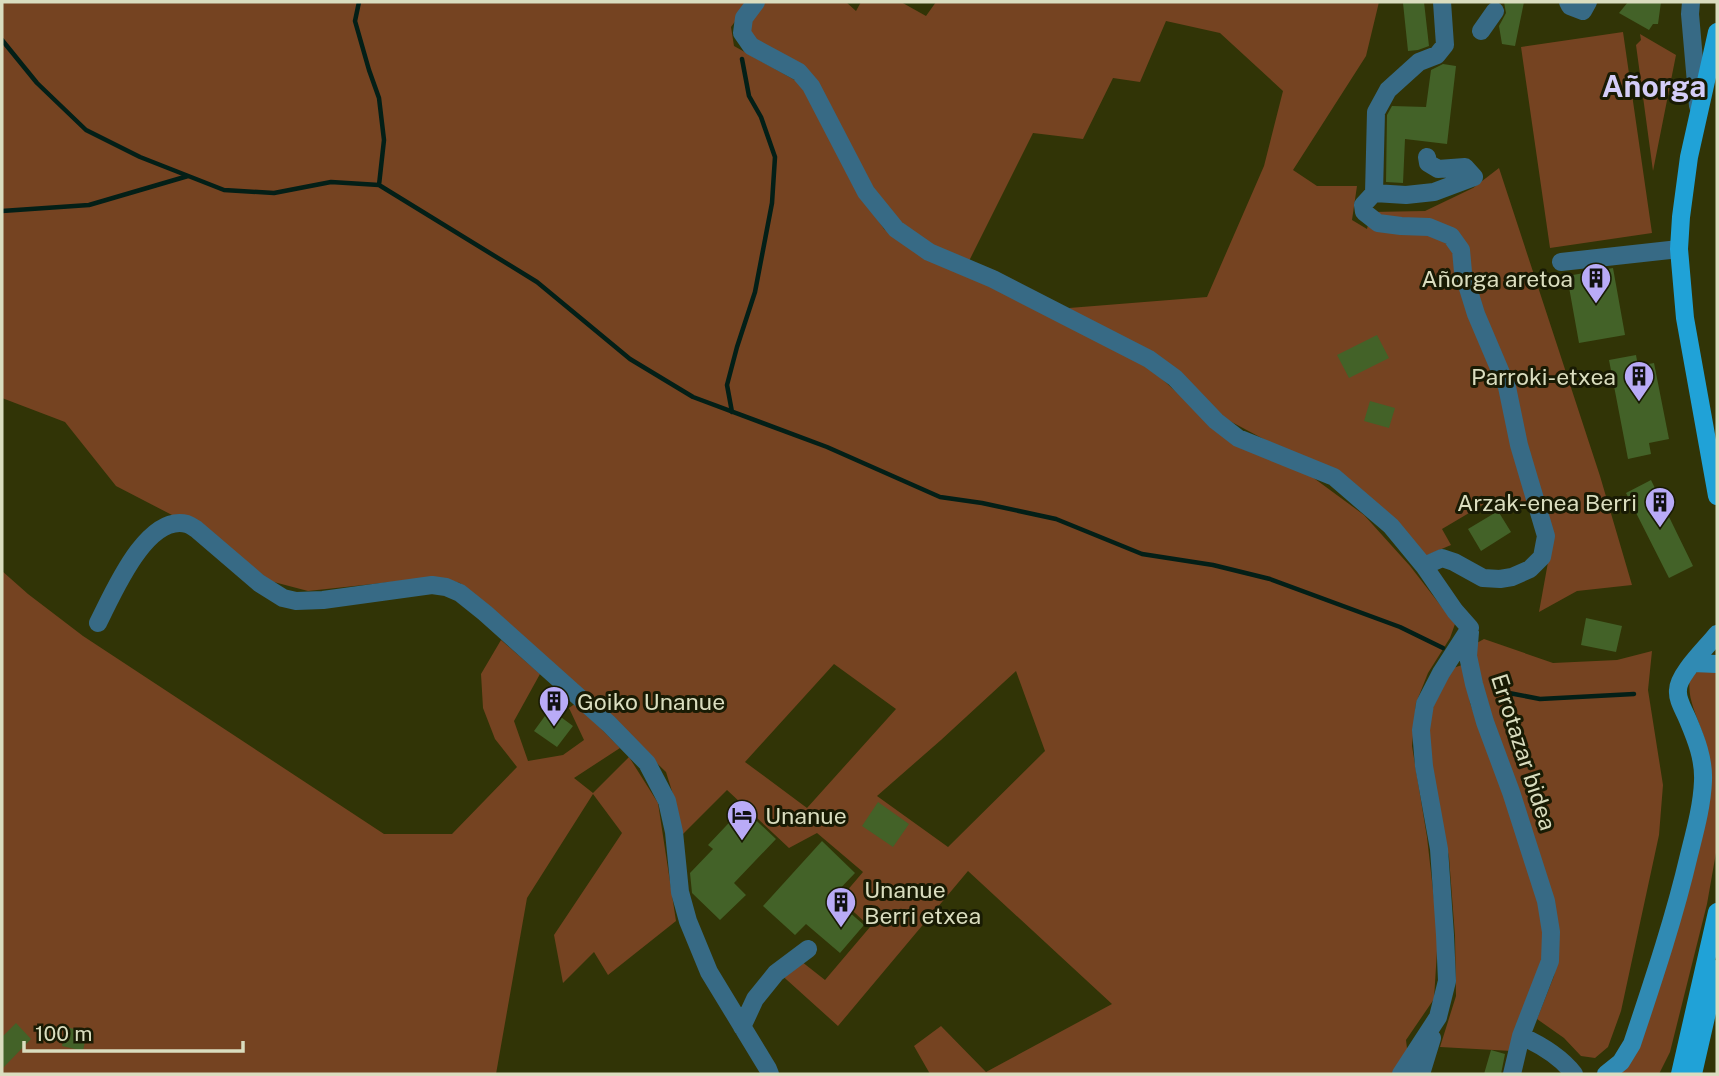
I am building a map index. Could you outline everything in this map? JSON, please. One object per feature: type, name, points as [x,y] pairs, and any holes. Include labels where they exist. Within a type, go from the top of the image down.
[{"type":"main road","points":[[1717,32],[1684,187],[1679,249],[1685,318],[1717,496]]},
{"type":"main road","points":[[1680,1074],[1717,912]]},
{"type":"main road","points":[[1692,1074],[1717,969]]},
{"type":"street","points":[[756,2],[744,18],[741,33],[751,46],[799,72],[811,86],[866,192],[896,229],[929,252],[993,279],[1149,359],[1175,378],[1216,421],[1238,438],[1334,477],[1391,526],[1470,628],[1425,704],[1421,730],[1424,766],[1439,849],[1447,981],[1421,1074]]},
{"type":"street","points":[[1424,566],[1442,558],[1483,578],[1512,577],[1530,569],[1542,556],[1546,536],[1519,445],[1507,387],[1476,314],[1463,272],[1461,250],[1451,236],[1429,227],[1378,223],[1364,212],[1363,205],[1374,193],[1377,112],[1388,90],[1419,62],[1437,55],[1445,45],[1442,2]]},
{"type":"street","points":[[1568,2],[1570,6],[1583,11],[1588,2]]},
{"type":"street","points":[[1691,2],[1699,110]]},
{"type":"street","points":[[1481,31],[1495,11]]},
{"type":"street","points":[[1374,193],[1406,195],[1434,191],[1474,177],[1465,167],[1438,169],[1428,163],[1427,157]]},
{"type":"street","points":[[1561,262],[1679,249]]},
{"type":"street","points":[[98,623],[135,554],[152,535],[172,524],[187,524],[196,529],[260,583],[283,598],[315,601],[432,585],[460,593],[609,724],[647,763],[667,801],[674,832],[680,892],[688,921],[709,972],[770,1074]]},
{"type":"street","name":"Errotazar bidea","points":[[1470,628],[1468,656],[1474,684],[1546,901],[1551,932],[1550,961],[1521,1036],[1512,1074]]},
{"type":"street","points":[[1606,1074],[1621,1062],[1632,1044],[1677,906],[1701,801],[1703,779],[1702,758],[1677,688],[1687,668],[1717,634]]},
{"type":"street","points":[[1693,663],[1717,664]]},
{"type":"street","points":[[742,1027],[755,999],[776,973],[808,949]]},
{"type":"street","points":[[1401,1074],[1438,1017]]},
{"type":"street","points":[[1521,1036],[1559,1058],[1574,1074]]},
{"type":"shaded area","points":[[2,2],[749,2],[731,27],[734,46],[800,83],[856,188],[884,229],[912,250],[993,284],[1151,369],[1218,430],[1311,476],[1364,515],[1410,566],[1455,624],[1450,638],[1428,673],[1416,703],[1412,746],[1427,837],[1438,935],[1434,999],[1406,1040],[1410,1074],[930,1074],[914,1046],[941,1026],[986,1072],[1112,1004],[968,871],[838,1026],[777,971],[792,954],[825,980],[870,927],[840,899],[863,872],[817,833],[789,848],[727,790],[681,836],[676,804],[666,772],[592,701],[460,583],[438,577],[308,591],[270,581],[190,517],[172,515],[116,486],[65,422],[2,398]],"holes":[[[834,664],[896,709],[807,808],[745,762]],[[1016,671],[1045,751],[948,847],[877,796]]]},
{"type":"shaded area","points":[[764,2],[846,2],[856,11],[861,2],[901,2],[926,16],[936,2],[1379,2],[1366,56],[1293,170],[1317,186],[1357,186],[1352,220],[1367,229],[1371,212],[1425,211],[1473,188],[1499,168],[1600,476],[1632,585],[1577,591],[1539,612],[1552,540],[1544,503],[1523,504],[1491,500],[1442,529],[1451,545],[1425,556],[1381,509],[1226,419],[1069,308],[1207,297],[1264,166],[1283,91],[1220,33],[1166,21],[1140,82],[1113,78],[1083,139],[1033,133],[968,263],[921,241],[902,225],[879,197],[855,158],[819,84],[758,43],[751,33],[751,18]]},
{"type":"shaded area","points":[[1623,32],[1652,233],[1550,248],[1521,47]]},
{"type":"shaded area","points":[[1640,34],[1676,55],[1653,171],[1636,45],[1641,40]]},
{"type":"shaded area","points":[[2,571],[83,636],[384,834],[452,834],[517,767],[495,739],[483,708],[481,674],[501,640],[540,674],[514,721],[528,761],[563,755],[584,740],[569,708],[576,703],[620,748],[574,778],[593,793],[629,757],[658,803],[676,921],[608,975],[594,952],[563,983],[554,935],[622,833],[593,794],[527,898],[496,1074],[2,1074]]},
{"type":"shaded area","points":[[1484,639],[1553,663],[1617,660],[1652,651],[1648,690],[1663,785],[1659,835],[1621,1011],[1608,1047],[1595,1058],[1581,1056],[1564,1038],[1537,1019],[1554,976],[1558,949],[1490,718],[1478,668],[1475,644]]},
{"type":"shaded area","points":[[1462,665],[1467,671],[1470,703],[1512,815],[1544,923],[1542,958],[1512,1051],[1440,1047],[1456,996],[1455,936],[1449,857],[1433,782],[1426,731],[1430,713],[1453,668]]},
{"type":"shaded area","points":[[1710,669],[1717,674],[1717,847],[1707,904],[1670,1052],[1659,1074],[1618,1074],[1632,1059],[1708,757],[1689,685],[1690,678],[1698,671]]},
{"type":"building","points":[[1424,2],[1429,46],[1408,51],[1403,3]]},
{"type":"building","points":[[1504,2],[1524,2],[1515,46],[1502,44],[1499,26],[1506,13]]},
{"type":"building","points":[[1628,2],[1661,2],[1658,24],[1653,24],[1649,30],[1619,13]]},
{"type":"building","points":[[1443,64],[1456,66],[1447,144],[1405,139],[1403,183],[1386,182],[1387,115],[1392,106],[1426,107],[1431,70]]},
{"type":"building","name":"Añorga aretoa","points":[[1613,268],[1625,335],[1579,343],[1567,276]]},
{"type":"building","points":[[1377,335],[1389,358],[1349,378],[1337,355]]},
{"type":"building","name":"Parroki-etxea","points":[[1636,355],[1638,366],[1654,363],[1669,439],[1649,443],[1651,454],[1628,459],[1609,360]]},
{"type":"building","points":[[1370,401],[1395,408],[1389,428],[1364,421]]},
{"type":"building","name":"Arzak-enea Berri","points":[[1651,480],[1693,566],[1669,578],[1626,493]]},
{"type":"building","points":[[1498,511],[1511,532],[1481,551],[1468,529]]},
{"type":"building","points":[[1586,618],[1622,626],[1616,652],[1581,645]]},
{"type":"building","name":"Goiko Unanue","points":[[550,709],[573,726],[557,747],[534,731]]},
{"type":"building","points":[[878,802],[909,824],[893,847],[862,826]]},
{"type":"building","points":[[743,808],[776,839],[734,883],[746,895],[720,920],[692,893],[690,873],[713,849],[708,845]]},
{"type":"building","points":[[822,841],[855,873],[832,897],[864,925],[840,953],[806,924],[795,935],[763,906]]},
{"type":"building","points":[[16,1023],[31,1039],[2,1069],[2,1037]]},
{"type":"building","points":[[66,1027],[87,1032],[83,1051],[62,1046]]},
{"type":"building","points":[[1491,1050],[1505,1054],[1501,1074],[1484,1074]]},
{"type":"waterway","points":[[359,2],[355,21],[379,98],[384,140],[379,185]]},
{"type":"waterway","points":[[2,40],[37,83],[86,130],[140,157],[224,190],[274,193],[331,182],[379,185],[537,282],[630,359],[693,397],[827,447],[940,497],[1056,519],[1142,554],[1213,565],[1270,579],[1400,627],[1443,648]]},
{"type":"waterway","points":[[732,412],[727,385],[755,292],[772,203],[775,157],[761,117],[749,96],[742,59]]},
{"type":"waterway","points":[[2,211],[89,205],[188,176]]},
{"type":"waterway","points":[[1509,693],[1540,699],[1634,694]]},
{"type":"place","name":"Añorga aretoa","points":[[1596,305]]},
{"type":"place","name":"Parroki-etxea","points":[[1639,403]]},
{"type":"place","name":"Arzak-enea Berri","points":[[1660,529]]},
{"type":"place","name":"Goiko Unanue","points":[[554,728]]},
{"type":"place","name":"Unanue","points":[[742,842]]},
{"type":"place","name":"Unanue Berri etxea","points":[[841,929]]},
{"type":"district","name":"Añorga","points":[[1654,86]]}]
